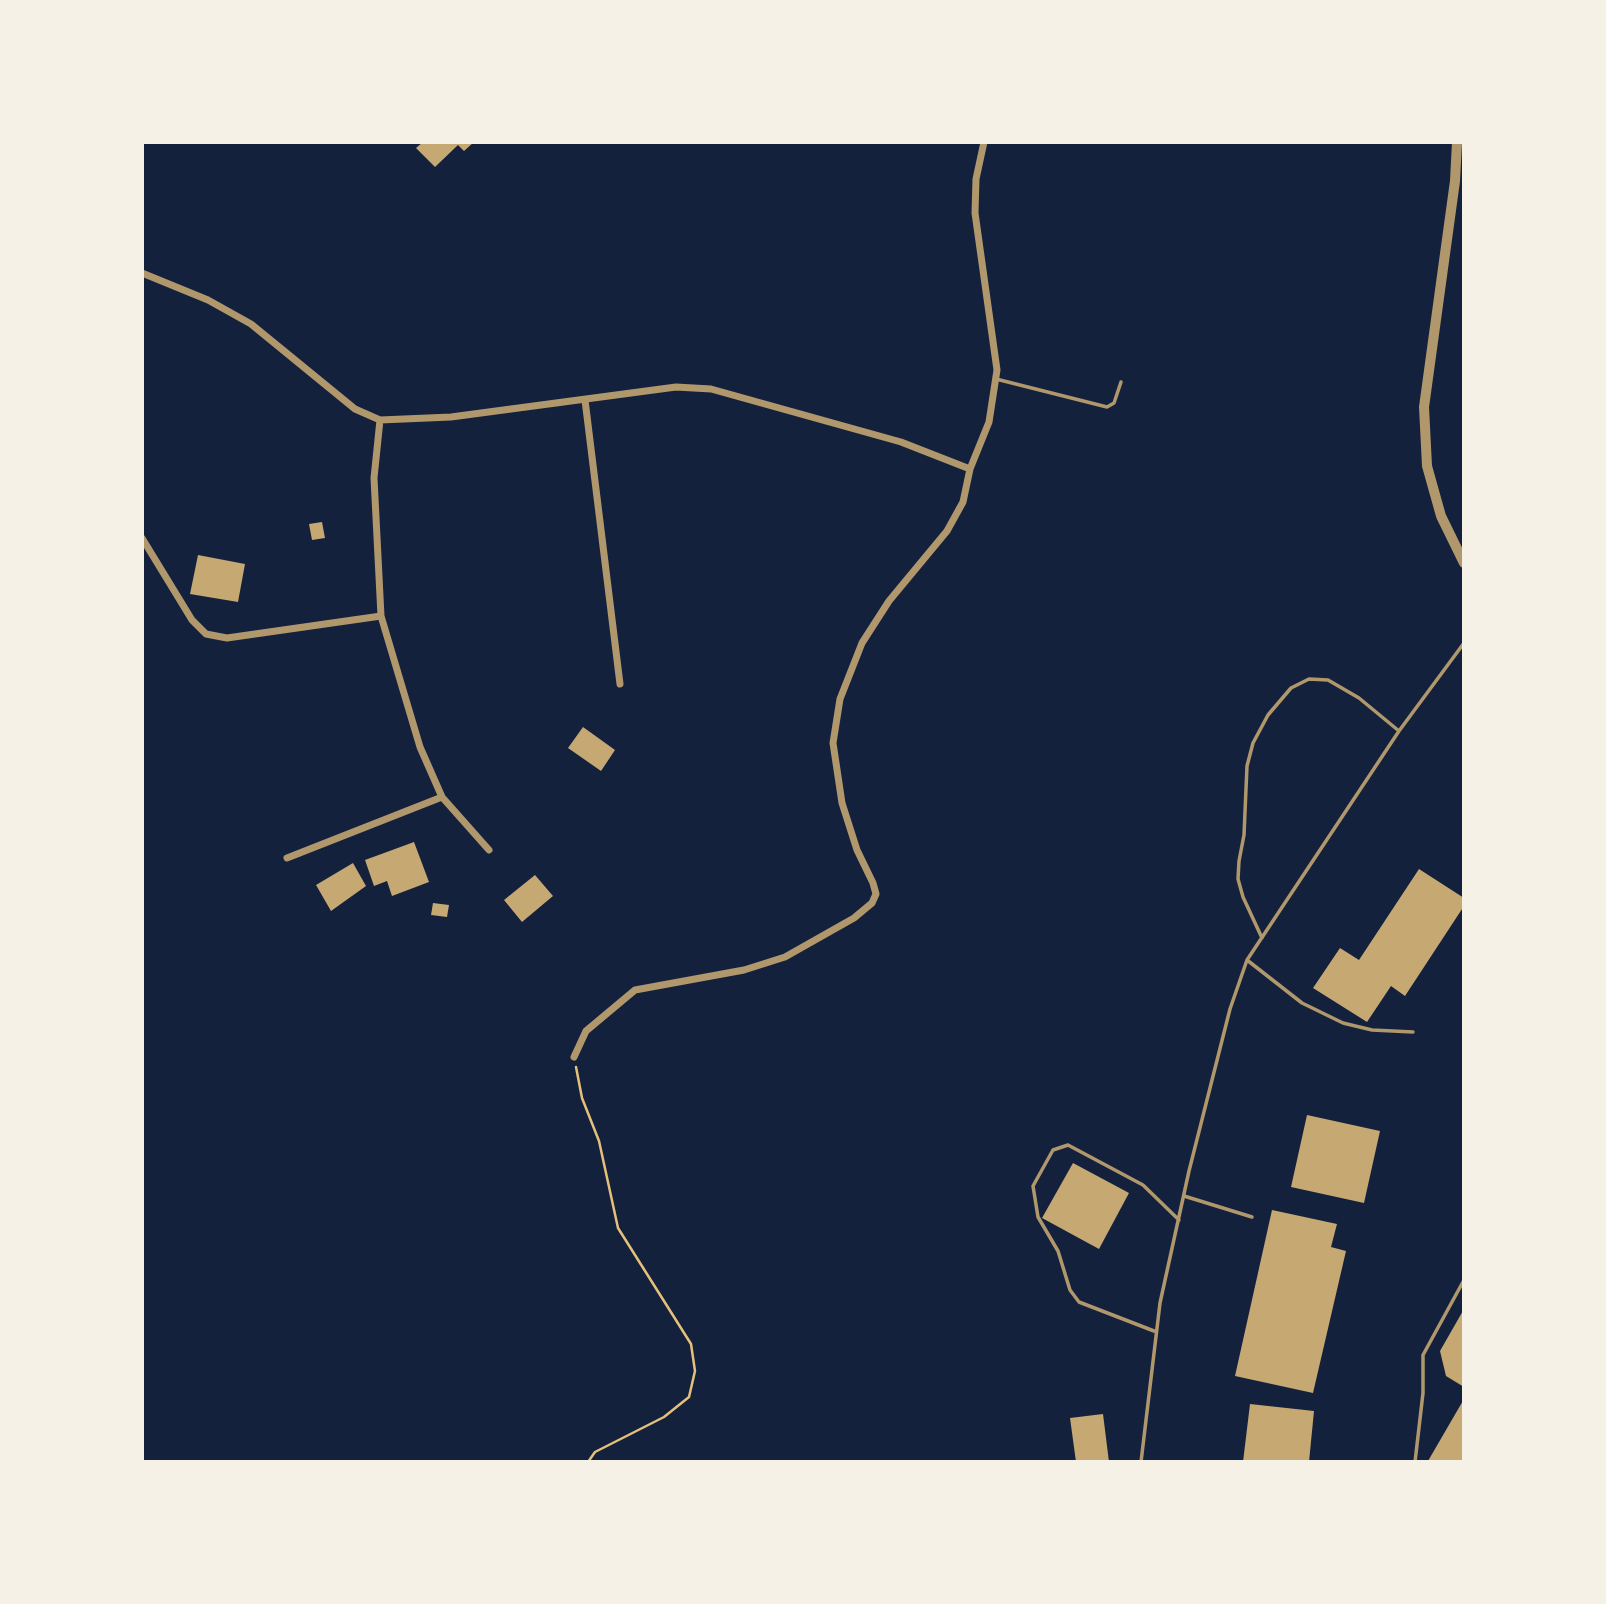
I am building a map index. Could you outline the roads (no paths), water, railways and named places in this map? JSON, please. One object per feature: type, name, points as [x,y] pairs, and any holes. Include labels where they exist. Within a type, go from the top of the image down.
[{"type":"street","points":[[574,1057],[586,1031],[635,990],[744,970],[785,957],[854,918],[872,903],[876,894],[856,850],[840,791],[833,743],[840,699],[862,643],[889,601],[947,531],[963,502],[970,469],[989,422],[996,379],[975,213],[976,179],[984,142]]},
{"type":"street","points":[[1457,142],[1455,181],[1424,407],[1427,466],[1441,516],[1464,563]]},
{"type":"street","points":[[142,273],[208,300],[251,324],[355,409],[380,420],[451,418],[676,387],[712,389],[901,442],[970,469]]},
{"type":"street","points":[[585,400],[620,684]]},
{"type":"street","points":[[380,420],[374,478],[381,616],[421,747],[442,797],[489,850]]},
{"type":"street","points":[[142,538],[192,620],[206,634],[227,638],[381,616]]},
{"type":"street","points":[[287,858],[442,797]]},
{"type":"lane","points":[[996,379],[1107,407],[1114,403],[1121,382]]},
{"type":"lane","points":[[1141,1462],[1155,1331],[1184,1196],[1230,1009],[1247,960],[1399,731],[1464,643]]},
{"type":"lane","points":[[1262,938],[1243,897],[1238,879],[1244,835],[1247,766],[1253,743],[1268,715],[1291,688],[1309,679],[1328,680],[1359,698],[1399,731]]},
{"type":"lane","points":[[1247,960],[1302,1003],[1343,1023],[1372,1030],[1413,1032]]},
{"type":"lane","points":[[1155,1331],[1079,1302],[1070,1290],[1058,1251],[1038,1217],[1033,1186],[1053,1150],[1068,1145],[1143,1185],[1179,1220]]},
{"type":"lane","points":[[1184,1196],[1252,1217]]},
{"type":"lane","points":[[1415,1462],[1423,1393],[1423,1355],[1464,1280]]}]
